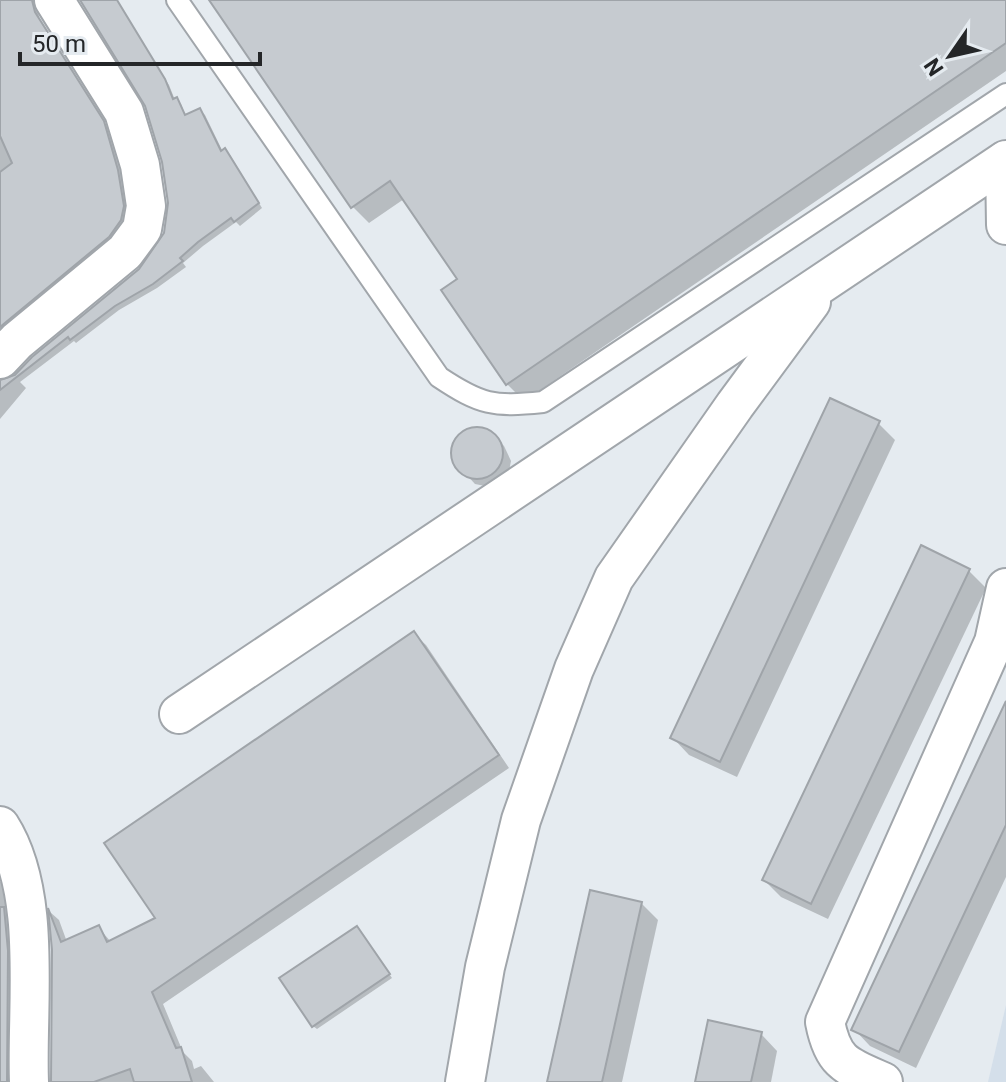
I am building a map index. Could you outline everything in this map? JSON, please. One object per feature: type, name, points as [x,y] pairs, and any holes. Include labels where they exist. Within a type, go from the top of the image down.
[{"type":"street","points":[[0,359],[17,341],[125,252],[142,229],[146,206],[140,165],[124,112],[54,0]]},
{"type":"street","points":[[1005,160],[1006,225]]},
{"type":"street","points":[[179,714],[1005,160]]},
{"type":"street","points":[[465,1082],[485,967],[521,820],[574,669],[614,578],[718,427],[828,280]]},
{"type":"street","points":[[883,1082],[848,1066],[830,1047],[825,1022],[994,642],[1006,588]]},
{"type":"street","points":[[0,826],[18,864],[26,904],[30,988],[29,1082]]},
{"type":"lane","points":[[177,0],[439,377],[469,397],[503,406],[543,402],[1006,94]]},
{"type":"shaded area","points":[[1006,1005],[1006,1082],[988,1082]]},
{"type":"building","points":[[0,0],[32,0],[35,12],[104,121],[118,170],[124,206],[121,220],[109,237],[0,327],[0,172],[12,163],[0,136]]},
{"type":"building","points":[[80,0],[117,0],[165,79],[173,99],[177,97],[185,115],[200,108],[221,151],[225,148],[259,203],[234,222],[231,218],[198,242],[180,258],[183,261],[153,284],[115,306],[70,340],[68,337],[0,390],[0,380],[15,375],[32,357],[139,269],[164,233],[168,203],[162,162],[145,106]]},
{"type":"building","points":[[209,0],[1006,0],[1006,43],[506,385],[441,290],[457,279],[390,181],[351,208]]},
{"type":"building","points":[[830,398],[880,421],[720,762],[670,738]]},
{"type":"building","points":[[477,427],[496,434],[503,453],[496,472],[477,479],[458,472],[451,453],[458,434]]},
{"type":"building","points":[[921,545],[970,569],[811,904],[762,880]]},
{"type":"building","points":[[414,631],[499,755],[152,992],[176,1048],[181,1047],[192,1082],[134,1082],[130,1069],[94,1082],[51,1082],[52,950],[48,908],[61,942],[99,925],[107,942],[155,918],[104,843]]},
{"type":"building","points":[[1006,701],[1006,825],[899,1052],[851,1030]]},
{"type":"building","points":[[590,890],[642,902],[602,1082],[547,1082]]},
{"type":"building","points":[[0,907],[4,907],[8,951],[7,1082],[0,1082]]},
{"type":"building","points":[[357,926],[390,974],[312,1027],[279,978]]},
{"type":"building","points":[[708,1020],[762,1032],[751,1082],[695,1082]]}]
